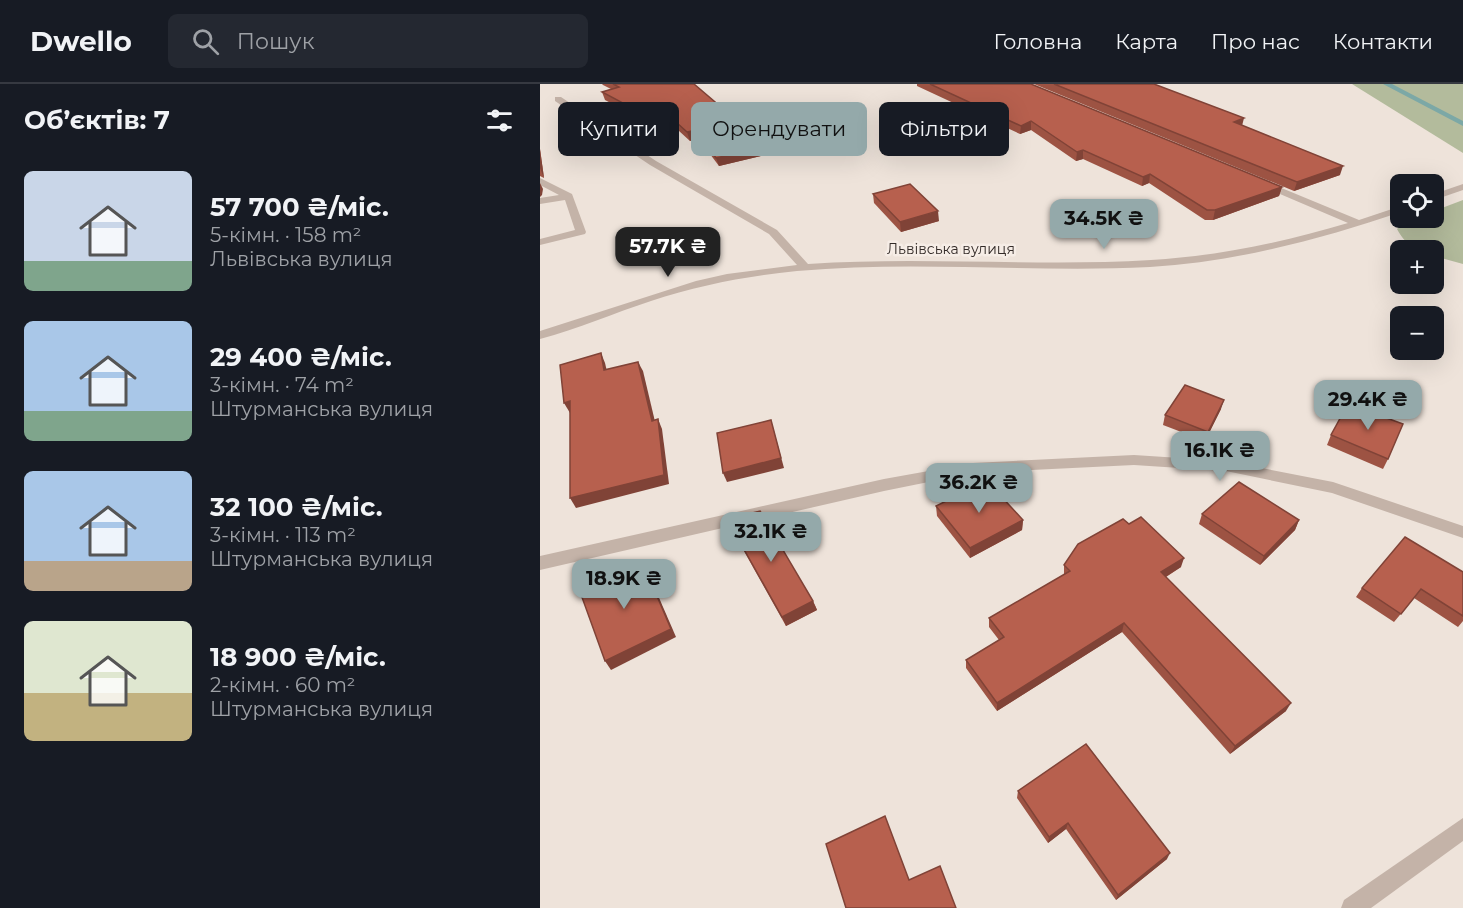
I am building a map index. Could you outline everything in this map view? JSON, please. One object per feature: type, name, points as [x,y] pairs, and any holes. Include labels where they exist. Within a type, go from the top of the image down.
[{"type":"street","points":[[558,99],[653,163],[773,232],[805,267]]},
{"type":"street","points":[[1250,179],[1360,224]]},
{"type":"street","points":[[540,181],[569,196],[581,232],[540,242]]},
{"type":"street","points":[[1444,194],[1463,187]]},
{"type":"street","points":[[540,201],[569,196]]},
{"type":"street","name":"Львівська вулиця","points":[[540,335],[697,284],[752,273],[805,267],[900,263],[1119,265],[1217,256],[1291,242],[1360,224],[1390,213]]},
{"type":"street","points":[[540,563],[885,485],[973,468],[1134,460],[1226,466],[1333,488],[1463,532]]},
{"type":"street","points":[[1352,908],[1463,828]]},
{"type":"green space","points":[[1352,84],[1463,84],[1463,153]]},
{"type":"green space","points":[[1463,200],[1463,264],[1444,259],[1444,240],[1405,240],[1397,229],[1444,228],[1444,207]]},
{"type":"building","points":[[613,84],[694,84],[715,102],[691,102],[691,131],[687,132],[679,125],[679,102],[621,102],[602,92],[619,87]]},
{"type":"building","points":[[930,84],[1031,84],[1282,187],[1215,210],[1207,210],[1150,174],[1143,177],[1083,150],[1077,152],[1031,121],[1021,126],[1009,120],[1009,102],[969,102]]},
{"type":"building","points":[[1054,84],[1154,84],[1244,118],[1234,122],[1343,166],[1297,182]]},
{"type":"building","points":[[910,184],[938,211],[900,222],[873,194]]},
{"type":"building","points":[[601,353],[604,370],[638,362],[652,421],[658,419],[664,475],[570,498],[570,401],[564,403],[560,365]]},
{"type":"building","points":[[1185,385],[1224,400],[1208,432],[1165,415]]},
{"type":"building","points":[[1348,404],[1403,424],[1388,459],[1331,435]]},
{"type":"building","points":[[771,420],[781,458],[723,473],[717,433]]},
{"type":"building","points":[[987,481],[1023,520],[970,548],[936,506]]},
{"type":"building","points":[[1239,482],[1299,520],[1264,556],[1202,514]]},
{"type":"building","points":[[760,511],[813,601],[782,617],[727,519]]},
{"type":"building","points":[[1141,517],[1184,558],[1161,572],[1291,703],[1235,746],[1124,623],[997,703],[966,660],[1004,637],[989,618],[1070,571],[1064,565],[1078,544],[1123,519],[1129,524]]},
{"type":"building","points":[[1405,537],[1463,572],[1463,616],[1421,589],[1401,614],[1362,588]]},
{"type":"building","points":[[642,561],[671,629],[605,661],[579,589]]},
{"type":"building","points":[[1086,744],[1170,853],[1118,895],[1068,823],[1049,837],[1018,791]]},
{"type":"building","points":[[885,816],[909,880],[940,866],[956,908],[846,908],[826,844]]},
{"type":"waterway","points":[[1387,84],[1463,124]]}]
